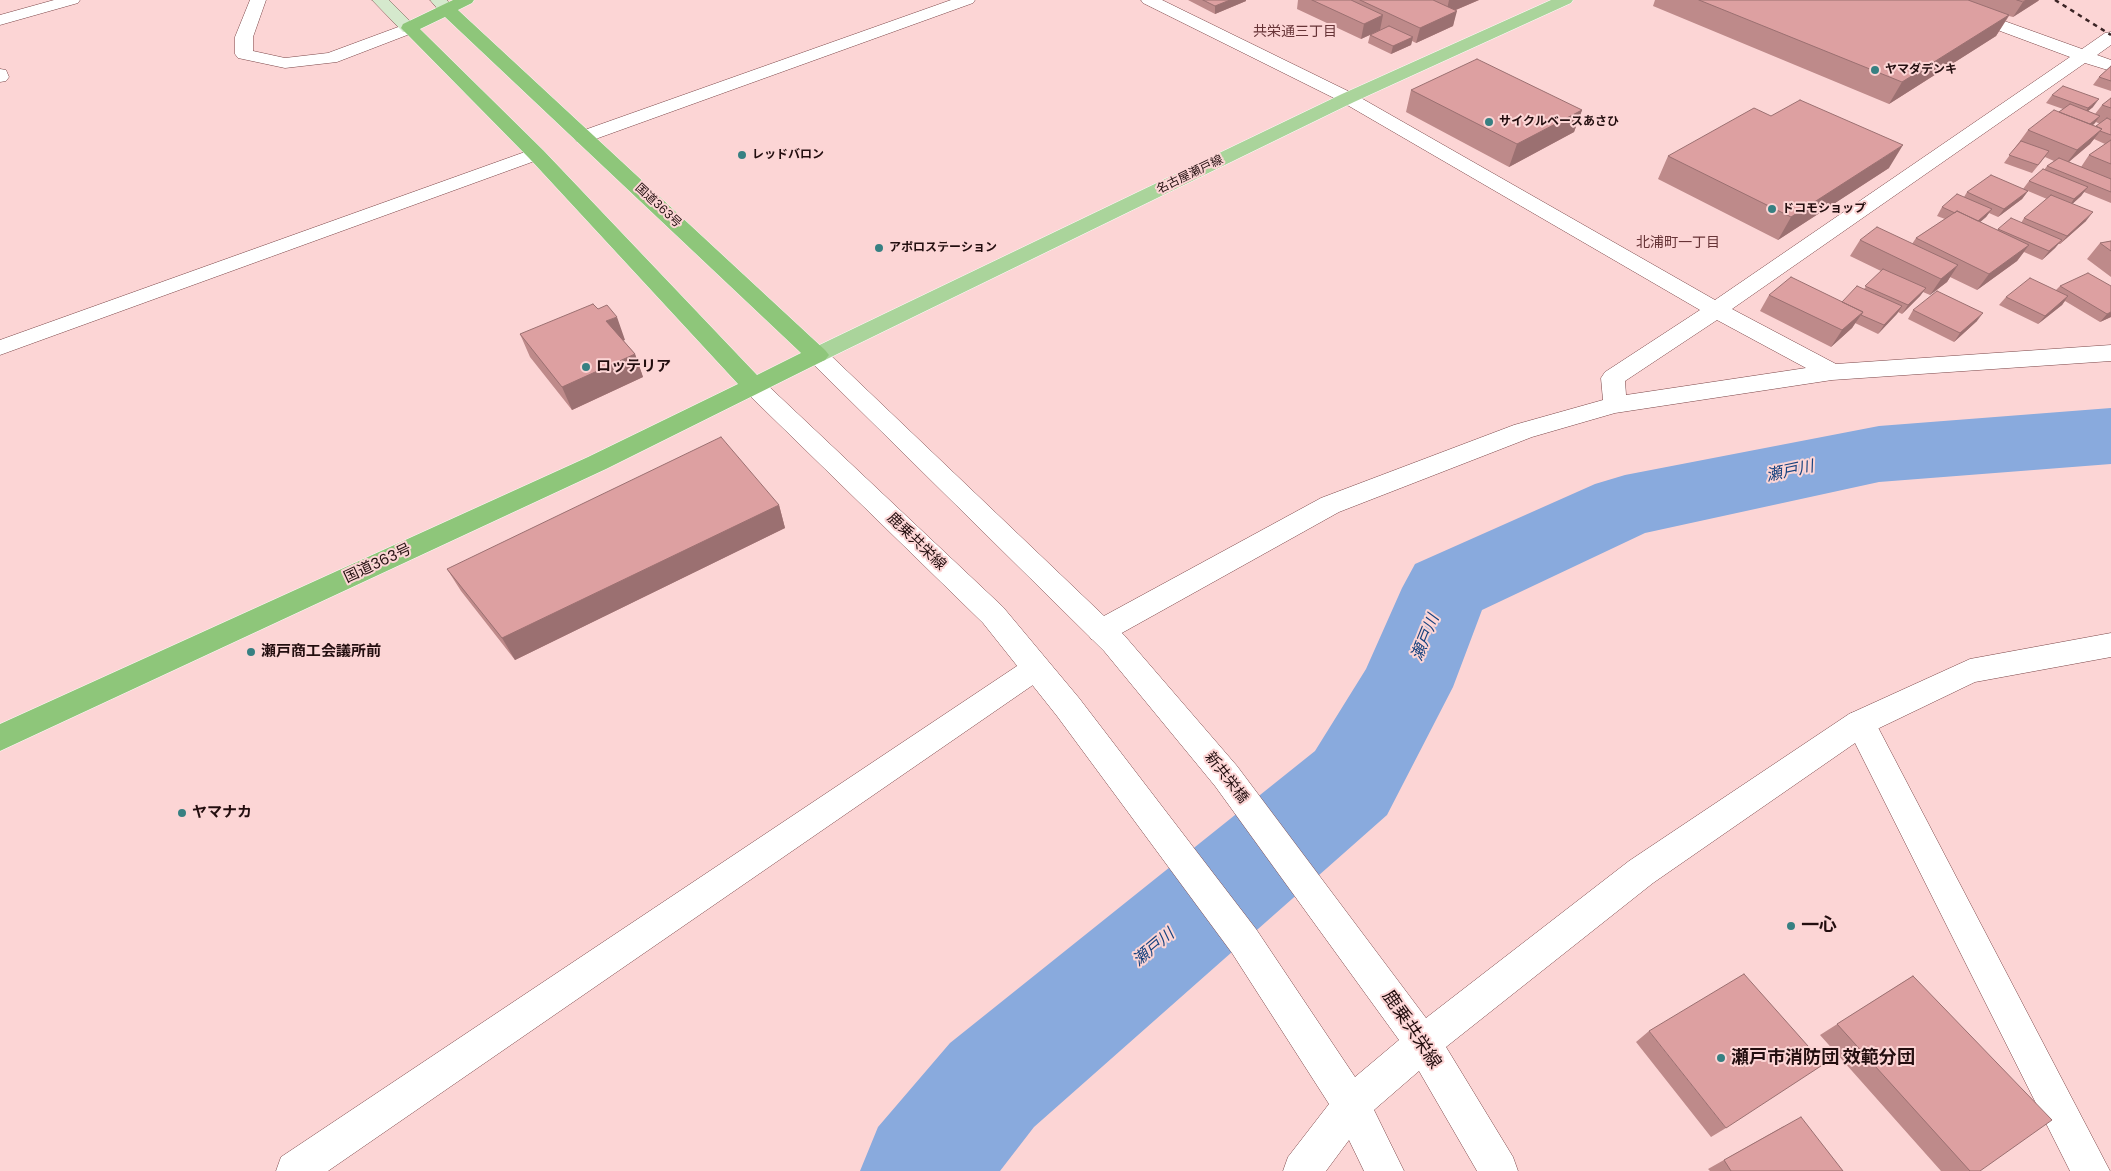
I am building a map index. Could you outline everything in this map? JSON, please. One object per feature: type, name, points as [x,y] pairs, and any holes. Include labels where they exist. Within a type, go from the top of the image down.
[{"type":"highway","points":[[466,0],[442,5],[409,28],[536,154],[754,386]]},
{"type":"highway","name":"国道363号","points":[[0,738],[597,463],[817,355],[442,5]]},
{"type":"main road","points":[[380,0],[409,28]]},
{"type":"main road","name":"名古屋瀬戸線","points":[[817,355],[1348,98],[1566,0]]},
{"type":"street","points":[[0,20],[72,0]]},
{"type":"street","points":[[258,0],[244,37],[244,54],[285,64],[331,58],[409,28]]},
{"type":"street","points":[[583,137],[967,0]]},
{"type":"street","points":[[1149,0],[1348,98],[1716,310],[1832,372]]},
{"type":"street","points":[[1931,0],[2111,66]]},
{"type":"street","points":[[1615,406],[1613,378],[1716,310],[2111,38]]},
{"type":"street","points":[[0,348],[536,154]]},
{"type":"street","points":[[817,355],[1101,630],[1330,505],[1523,431],[1615,406],[1658,397],[1832,372],[2111,353]]},
{"type":"street","name":"鹿乗共栄線","points":[[754,386],[993,615],[1068,707],[1244,941],[1351,1105]]},
{"type":"street","name":"新共栄橋","points":[[1101,630],[1226,776],[1314,896]]},
{"type":"street","points":[[1302,1171],[1351,1105],[1423,1043],[1641,872],[1860,723],[1970,671],[2111,645]]},
{"type":"street","points":[[295,1171],[1036,668]]},
{"type":"street","points":[[1860,723],[2091,1171]]},
{"type":"street","name":"鹿乗共栄線","points":[[1314,896],[1423,1043],[1499,1171]]},
{"type":"street","points":[[1351,1105],[1385,1171]]},
{"type":"building","points":[[1203,0],[1230,0],[1215,6]]},
{"type":"building","points":[[1312,0],[1351,0],[1383,15],[1364,24]]},
{"type":"building","points":[[1360,0],[1433,0],[1457,11],[1420,28]]},
{"type":"building","name":"ヤマダデンキ","points":[[1699,0],[1968,0],[2009,15],[1902,82]]},
{"type":"building","points":[[1389,26],[1413,37],[1393,46],[1370,35]]},
{"type":"building","points":[[1477,59],[1582,110],[1517,144],[1411,90]]},
{"type":"building","points":[[2111,66],[2111,81],[2099,77]]},
{"type":"building","points":[[2063,86],[2099,99],[2088,108],[2052,95]]},
{"type":"building","points":[[2111,98],[2111,108],[2102,105]]},
{"type":"building","name":"ドコモショップ","points":[[1800,100],[1903,145],[1791,217],[1668,156],[1754,108],[1771,116]]},
{"type":"building","points":[[2070,104],[2100,116],[2090,124],[2059,112]]},
{"type":"building","points":[[2054,110],[2102,129],[2077,150],[2028,130]]},
{"type":"building","points":[[2107,118],[2111,120],[2111,135],[2100,131],[2102,129],[2096,126]]},
{"type":"building","points":[[2111,140],[2111,164],[2089,155]]},
{"type":"building","points":[[2021,141],[2049,151],[2038,165],[2009,155]]},
{"type":"building","points":[[2059,158],[2111,179],[2111,192],[2047,166]]},
{"type":"building","points":[[2043,169],[2088,187],[2074,199],[2029,181]]},
{"type":"building","points":[[1991,175],[2028,191],[2004,209],[1967,192]]},
{"type":"building","points":[[1957,194],[1992,209],[1978,221],[1957,211],[1955,213],[1942,207]]},
{"type":"building","points":[[2051,195],[2093,212],[2067,236],[2024,218]]},
{"type":"building","points":[[1957,211],[2029,245],[1989,274],[1916,238]]},
{"type":"building","points":[[2011,218],[2062,240],[2049,251],[1998,229]]},
{"type":"building","points":[[1877,227],[1958,265],[1941,279],[1860,240]]},
{"type":"building","points":[[2111,241],[2111,251],[2100,243]]},
{"type":"building","points":[[1883,269],[1926,288],[1908,305],[1865,286]]},
{"type":"building","points":[[2088,273],[2111,286],[2111,312],[2107,314],[2060,286]]},
{"type":"building","points":[[1791,277],[1863,312],[1842,330],[1769,295]]},
{"type":"building","points":[[2030,278],[2068,296],[2045,316],[2006,297]]},
{"type":"building","points":[[1857,286],[1902,306],[1884,325],[1861,315],[1863,312],[1842,302]]},
{"type":"building","points":[[1937,291],[1983,313],[1960,333],[1913,310]]},
{"type":"building","points":[[593,304],[598,309],[607,305],[617,317],[606,321],[635,354],[562,387],[520,334]]},
{"type":"building","points":[[721,437],[779,505],[502,638],[447,569]]},
{"type":"building","name":"瀬戸市消防団 效範分団","points":[[1744,974],[1824,1064],[1726,1128],[1649,1031]]},
{"type":"building","points":[[1913,976],[2052,1120],[1980,1171],[1970,1171],[1837,1024]]},
{"type":"building","points":[[1801,1117],[1843,1171],[1731,1171],[1724,1160]]},
{"type":"waterway","name":"瀬戸川","points":[[922,1171],[992,1085],[1351,783],[1406,687],[1446,588],[1625,506],[1879,454],[2111,436]]},
{"type":"railway","points":[[2055,0],[2111,35]]},
{"type":"place","name":"ヤマダデンキ","points":[[1875,70]]},
{"type":"place","name":"サイクルベースあさひ","points":[[1489,122]]},
{"type":"place","name":"レッドバロン","points":[[742,155]]},
{"type":"place","name":"ドコモショップ","points":[[1772,209]]},
{"type":"place","name":"アポロステーション","points":[[879,248]]},
{"type":"place","name":"ロッテリア","points":[[586,367]]},
{"type":"place","name":"瀬戸商工会議所前","points":[[251,652]]},
{"type":"place","name":"ヤマナカ","points":[[182,813]]},
{"type":"place","name":"一心","points":[[1791,926]]},
{"type":"place","name":"瀬戸市消防団 效範分団","points":[[1721,1058]]},
{"type":"district","name":"共栄通三丁目","points":[[1295,32]]},
{"type":"district","name":"北浦町一丁目","points":[[1678,243]]}]
